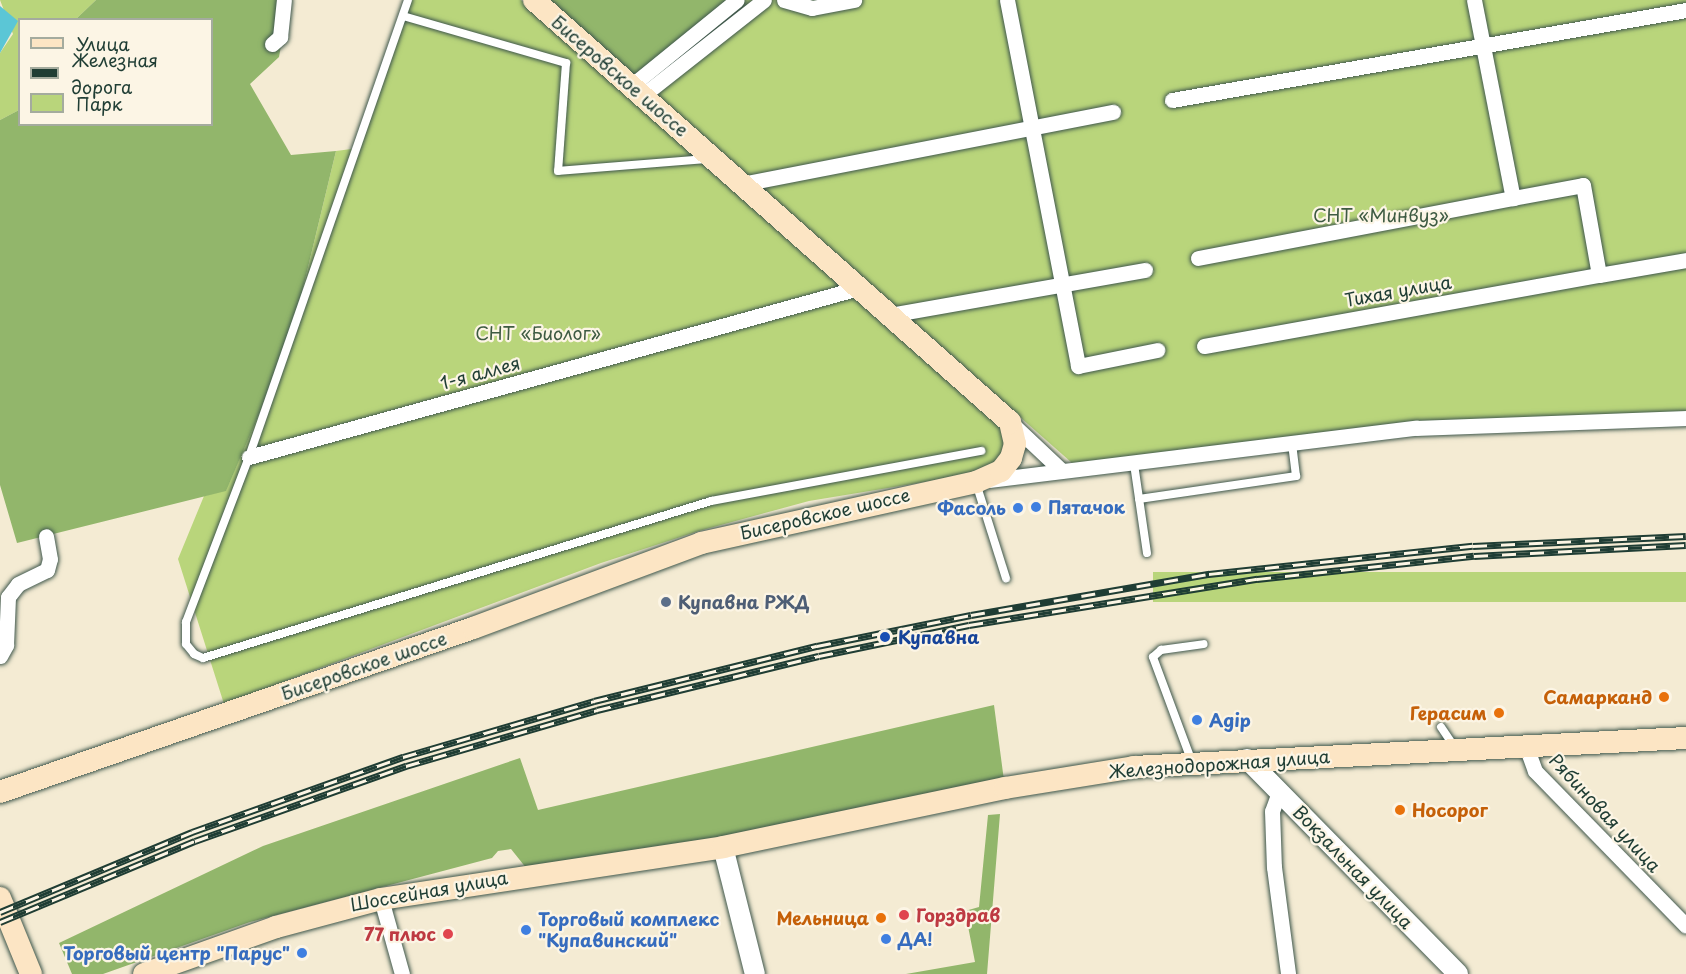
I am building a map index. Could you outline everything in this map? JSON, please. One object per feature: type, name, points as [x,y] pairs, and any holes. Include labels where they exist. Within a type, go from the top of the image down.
[{"type":"main road","name":"Бисеровское шоссе","points":[[0,792],[462,632],[701,543],[976,482],[1001,471],[1011,458],[1015,444],[1011,422],[534,0]]},
{"type":"main road","name":"Железнодорожная улица","points":[[723,847],[1005,788],[1134,767],[1248,759],[1527,749],[1686,738]]},
{"type":"main road","name":"Шоссейная улица","points":[[144,974],[276,927],[381,899],[723,847]]},
{"type":"main road","points":[[0,898],[31,974]]},
{"type":"street","points":[[272,44],[280,37],[284,0]]},
{"type":"street","points":[[637,91],[737,0]]},
{"type":"street","points":[[637,91],[764,0]]},
{"type":"street","points":[[784,0],[812,8],[854,0]]},
{"type":"street","points":[[1007,0],[1078,366],[1157,350]]},
{"type":"street","points":[[1474,0],[1513,198]]},
{"type":"street","points":[[1172,100],[1686,10]]},
{"type":"street","points":[[742,184],[1113,112]]},
{"type":"street","points":[[1198,258],[1583,185],[1599,275]]},
{"type":"street","name":"Тихая улица","points":[[1204,346],[1686,260]]},
{"type":"street","points":[[889,315],[1062,282],[1145,270]]},
{"type":"street","name":"1-я аллея","points":[[249,457],[859,288]]},
{"type":"street","points":[[976,482],[1416,428],[1686,418]]},
{"type":"street","points":[[1011,422],[1062,471]]},
{"type":"street","points":[[0,656],[6,645],[8,597],[18,584],[47,570],[50,559],[46,536]]},
{"type":"street","name":"Рябиновая улица","points":[[1527,749],[1535,771],[1686,926]]},
{"type":"street","name":"Вокзальная улица","points":[[1248,759],[1458,974]]},
{"type":"street","points":[[1279,792],[1272,811],[1274,867],[1288,974]]},
{"type":"street","points":[[723,847],[755,974]]},
{"type":"street","points":[[381,899],[402,974]]},
{"type":"lane","points":[[408,0],[249,457],[186,622],[186,644],[198,657],[711,501],[981,451]]},
{"type":"lane","points":[[403,16],[566,63],[558,171],[713,158]]},
{"type":"lane","points":[[1139,499],[1296,476],[1292,443]]},
{"type":"lane","points":[[1134,464],[1147,553]]},
{"type":"lane","points":[[976,482],[1006,578]]},
{"type":"lane","points":[[1192,762],[1153,657],[1161,650],[1204,644]]},
{"type":"lane","points":[[1441,727],[1458,752]]},
{"type":"green space","points":[[0,0],[96,0],[77,18],[18,18],[18,111],[0,120],[0,53],[13,34]]},
{"type":"green space","points":[[96,0],[289,0],[279,57],[250,84],[291,155],[336,151],[290,342],[226,491],[17,543],[0,485],[0,120],[18,111],[18,126],[213,126],[213,18],[77,18]]},
{"type":"green space","name":"СНТ «Биолог»","points":[[408,0],[521,0],[1003,427],[1006,445],[995,464],[973,474],[809,501],[699,531],[601,563],[224,704],[178,559],[204,496],[226,490],[290,342],[336,151],[359,148]]},
{"type":"green space","points":[[548,0],[737,0],[638,80]]},
{"type":"green space","name":"СНТ «Минвуз»","points":[[737,0],[1686,0],[1686,418],[1416,428],[1080,470],[638,80]]},
{"type":"green space","points":[[1153,572],[1686,572],[1686,602],[1153,602]]},
{"type":"green space","points":[[994,705],[1005,788],[531,874],[511,849],[498,851],[492,858],[250,922],[103,974],[72,974],[59,943],[263,846],[520,758],[538,810]]},
{"type":"green space","points":[[1000,814],[987,974],[906,974],[975,962],[965,911],[979,907],[988,815]]},
{"type":"water","points":[[0,6],[18,21],[0,53]]},
{"type":"railway","points":[[0,912],[192,832],[403,757],[594,701],[817,646],[971,615],[1209,574],[1473,546],[1686,536]]},
{"type":"railway","points":[[0,922],[195,841],[406,766],[597,710],[819,656],[969,625],[1257,579],[1474,556],[1686,545]]},
{"type":"place","name":"Пятачок","points":[[1036,507]]},
{"type":"place","name":"Фасоль","points":[[1018,508]]},
{"type":"place","name":"Купавна РЖД","points":[[666,602]]},
{"type":"place","name":"Купавна","points":[[885,637]]},
{"type":"place","name":"Самарканд","points":[[1664,697]]},
{"type":"place","name":"Герасим","points":[[1499,713]]},
{"type":"place","name":"Agip","points":[[1197,720]]},
{"type":"place","name":"Носорог","points":[[1400,810]]},
{"type":"place","name":"Горздрав","points":[[904,915]]},
{"type":"place","name":"Мельница","points":[[881,918]]},
{"type":"place","name":"Торговый комплекс \"Купавинский\"","points":[[526,930]]},
{"type":"place","name":"77 плюс","points":[[448,934]]},
{"type":"place","name":"ДА!","points":[[886,939]]},
{"type":"place","name":"Торговый центр \"Парус\"","points":[[302,953]]}]
